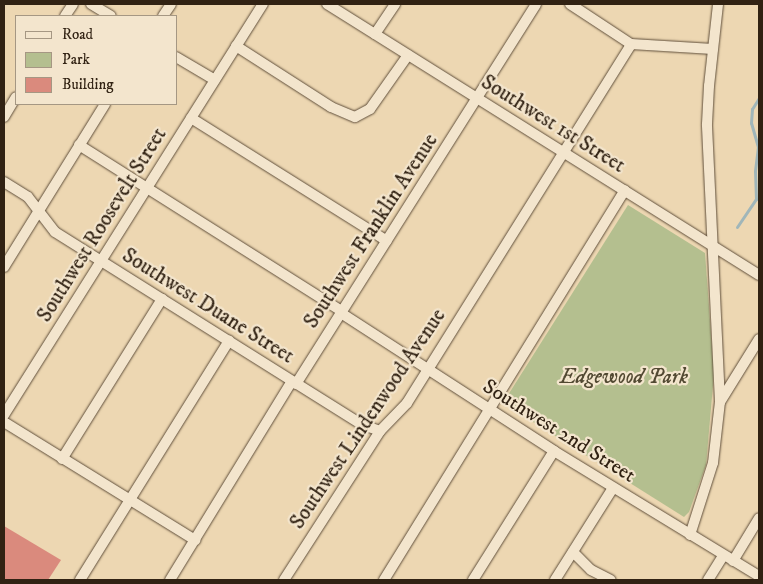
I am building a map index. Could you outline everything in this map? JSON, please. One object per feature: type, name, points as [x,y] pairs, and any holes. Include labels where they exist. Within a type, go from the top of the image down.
[{"type":"street","points":[[66,15],[73,4]]},
{"type":"street","points":[[91,4],[109,15]]},
{"type":"street","points":[[164,15],[171,4]]},
{"type":"street","name":"Southwest Roosevelt Street","points":[[4,415],[263,4]]},
{"type":"street","name":"Southwest 1st Street","points":[[327,4],[759,275]]},
{"type":"street","points":[[376,34],[395,4]]},
{"type":"street","name":"Southwest Franklin Avenue","points":[[170,580],[294,382],[342,312],[536,4]]},
{"type":"street","points":[[570,4],[631,44],[713,49]]},
{"type":"street","points":[[690,536],[714,463],[720,402],[707,124],[718,4]]},
{"type":"street","name":"Southwest Lindenwood Avenue","points":[[284,580],[380,431],[407,403],[631,44]]},
{"type":"street","points":[[236,46],[331,107],[355,116],[370,109],[408,55]]},
{"type":"street","points":[[178,57],[215,80]]},
{"type":"street","points":[[4,117],[15,99]]},
{"type":"street","points":[[4,267],[104,105]]},
{"type":"street","points":[[191,118],[387,241]]},
{"type":"street","name":"Southwest 2nd Street","points":[[79,146],[342,312],[554,452],[723,556],[759,576]]},
{"type":"street","name":"Southwest Duane Street","points":[[4,182],[28,197],[55,232],[363,425],[380,431]]},
{"type":"street","points":[[384,580],[625,190]]},
{"type":"street","points":[[62,459],[162,299]]},
{"type":"street","points":[[720,402],[759,339]]},
{"type":"street","points":[[80,580],[228,341]]},
{"type":"street","points":[[4,422],[195,540]]},
{"type":"street","points":[[473,580],[554,452]]},
{"type":"street","points":[[555,580],[613,488]]},
{"type":"street","points":[[733,562],[759,518]]},
{"type":"street","points":[[573,552],[591,570],[611,580]]},
{"type":"street","points":[[708,580],[723,556]]},
{"type":"green space","name":"Edgewood Park","points":[[628,205],[705,253],[714,374],[706,465],[689,512],[684,517],[503,403]]},
{"type":"building","points":[[4,526],[61,560],[48,580],[4,580]]},
{"type":"waterway","points":[[737,227],[756,199],[755,171],[758,147],[751,123],[752,109],[759,98]]}]
